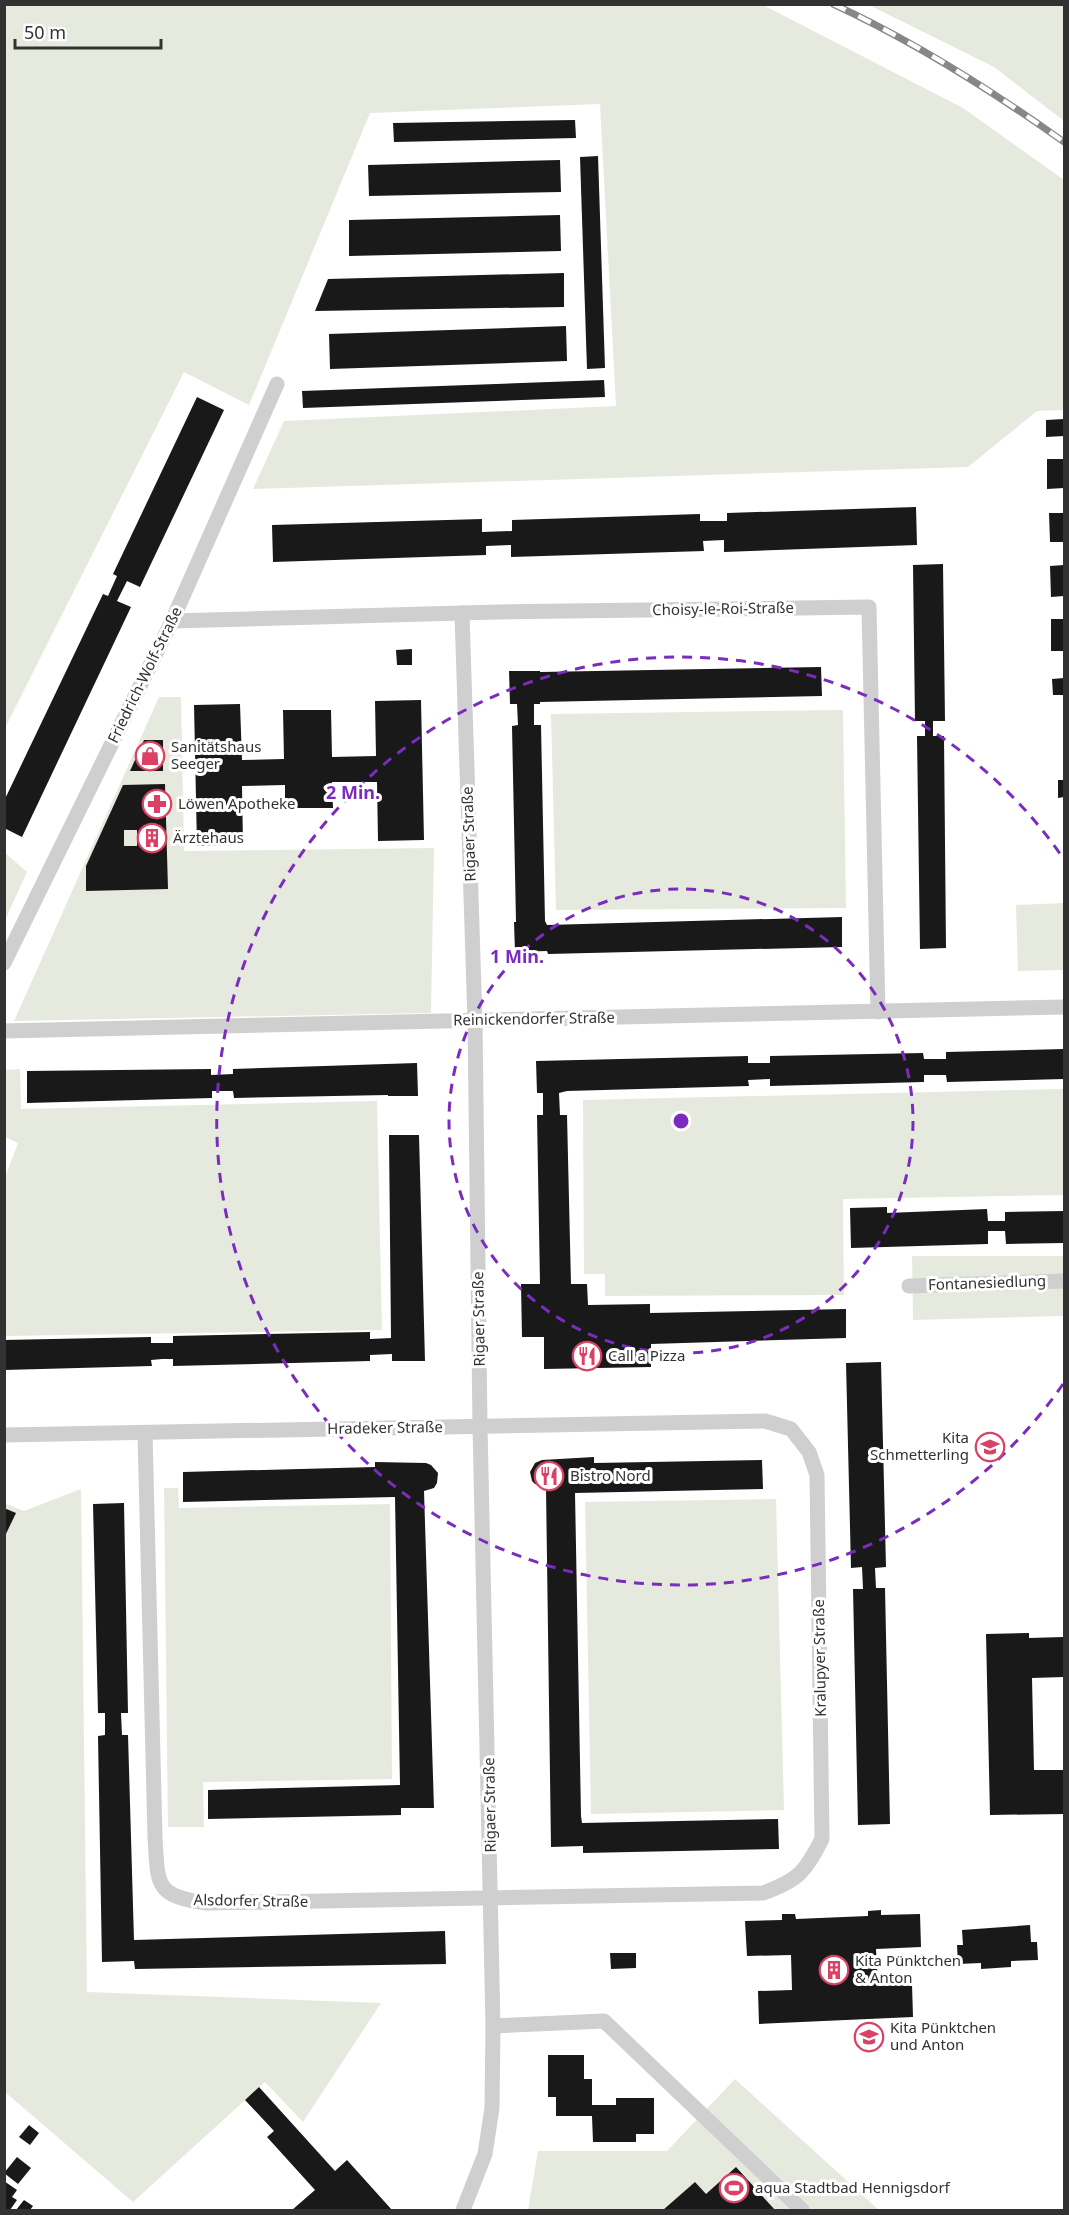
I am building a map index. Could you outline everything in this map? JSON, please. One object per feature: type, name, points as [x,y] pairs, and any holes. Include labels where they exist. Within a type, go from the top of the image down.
[{"type":"street","name":"Friedrich-Wolf-Straße","points":[[4,963],[172,621],[278,384]]},
{"type":"street","name":"Choisy-le-Roi-Straße","points":[[172,621],[462,613],[869,607],[878,1012]]},
{"type":"street","name":"Rigaer Straße","points":[[462,613],[475,1021],[480,1426],[493,2026],[492,2108],[485,2154],[463,2211]]},
{"type":"street","name":"Reinickendorfer Straße","points":[[4,1031],[1065,1007]]},
{"type":"street","name":"Fontanesiedlung","points":[[909,1286],[1065,1281]]},
{"type":"street","name":"Hradeker Straße","points":[[4,1435],[765,1421]]},
{"type":"street","name":"Kralupyer Straße","points":[[763,1893],[788,1884],[808,1866],[822,1839],[817,1475],[809,1452],[791,1429],[765,1421]]},
{"type":"street","name":"Alsdorfer Straße","points":[[145,1433],[155,1837],[157,1874],[164,1890],[182,1900],[206,1903],[763,1893]]},
{"type":"street","points":[[493,2026],[604,2021],[802,2211]]},
{"type":"shaded area","points":[[5,4],[763,5],[963,108],[1064,180],[1064,410],[1037,411],[968,467],[253,489],[284,421],[616,406],[600,104],[370,113],[249,405],[184,372],[5,728]]},
{"type":"shaded area","points":[[869,5],[1064,5],[1064,121],[994,67]]},
{"type":"shaded area","points":[[159,697],[181,697],[184,851],[434,848],[431,1013],[14,1021]]},
{"type":"shaded area","points":[[843,710],[846,908],[556,910],[551,714]]},
{"type":"shaded area","points":[[5,853],[27,872],[5,920]]},
{"type":"shaded area","points":[[1064,903],[1064,970],[1018,971],[1016,905]]},
{"type":"shaded area","points":[[20,1069],[21,1109],[377,1101],[382,1330],[5,1336],[5,1177],[18,1143],[5,1137],[5,1070]]},
{"type":"shaded area","points":[[1064,1089],[1064,1195],[843,1199],[844,1295],[605,1296],[605,1274],[584,1274],[583,1100]]},
{"type":"shaded area","points":[[912,1256],[1064,1256],[1064,1316],[913,1320]]},
{"type":"shaded area","points":[[164,1488],[178,1488],[179,1508],[390,1504],[392,1779],[203,1782],[204,1827],[168,1827]]},
{"type":"shaded area","points":[[81,1489],[87,1992],[381,2003],[303,2122],[265,2082],[133,2202],[5,2092],[4,1503],[24,1511]]},
{"type":"shaded area","points":[[776,1499],[784,1810],[591,1814],[585,1502]]},
{"type":"shaded area","points":[[735,2079],[879,2210],[528,2210],[538,2151],[667,2151]]},
{"type":"building","points":[[575,120],[576,138],[394,142],[393,123]]},
{"type":"building","points":[[598,156],[605,368],[587,369],[580,157]]},
{"type":"building","points":[[560,160],[561,192],[369,196],[368,165]]},
{"type":"building","points":[[560,215],[561,251],[349,256],[349,220]]},
{"type":"building","points":[[564,273],[564,307],[315,311],[328,279]]},
{"type":"building","points":[[566,326],[567,361],[330,369],[329,334]]},
{"type":"building","points":[[604,380],[605,397],[303,408],[302,391]]},
{"type":"building","points":[[197,397],[224,410],[140,587],[127,581],[117,601],[131,607],[22,837],[4,828],[4,801],[103,594],[108,596],[117,576],[113,574]]},
{"type":"building","points":[[1064,419],[1064,436],[1046,437],[1046,420]]},
{"type":"building","points":[[1047,459],[1064,459],[1064,488],[1047,489]]},
{"type":"building","points":[[916,507],[917,545],[724,552],[724,540],[703,541],[704,551],[511,557],[511,545],[486,546],[486,555],[273,562],[272,525],[482,519],[482,532],[512,531],[512,520],[700,514],[700,521],[727,521],[727,513]]},
{"type":"building","points":[[1049,513],[1064,513],[1064,542],[1050,542]]},
{"type":"building","points":[[943,564],[945,721],[933,721],[933,736],[944,736],[946,948],[920,949],[917,736],[925,736],[925,721],[915,721],[913,565]]},
{"type":"building","points":[[1064,565],[1064,596],[1051,597],[1050,566]]},
{"type":"building","points":[[1051,619],[1064,619],[1064,651],[1051,651]]},
{"type":"building","points":[[412,649],[412,665],[397,665],[396,650]]},
{"type":"building","points":[[821,667],[822,696],[540,702],[540,704],[534,704],[534,725],[541,725],[545,921],[547,925],[842,917],[842,947],[548,954],[547,951],[515,952],[512,726],[518,725],[517,704],[510,704],[509,671]]},
{"type":"building","points":[[1064,678],[1064,695],[1053,695],[1052,679]]},
{"type":"building","points":[[421,700],[424,840],[378,841],[377,782],[332,782],[333,808],[285,808],[285,785],[242,786],[243,845],[197,846],[194,705],[240,704],[242,760],[284,759],[283,710],[331,710],[332,757],[376,756],[375,701]]},
{"type":"building","name":"Sanitätshaus Seeger","points":[[144,740],[163,740],[163,771],[130,771]]},
{"type":"building","points":[[1058,780],[1064,780],[1064,797],[1058,798]]},
{"type":"building","name":"Ärztehaus","points":[[165,784],[168,889],[86,891],[86,866],[123,785]],"holes":[[[124,830],[137,830],[137,846],[124,846]]]},
{"type":"building","points":[[1064,1049],[1064,1079],[947,1082],[946,1075],[924,1075],[924,1082],[770,1086],[770,1079],[748,1080],[749,1086],[559,1093],[560,1115],[567,1115],[571,1284],[587,1284],[588,1305],[650,1304],[650,1313],[846,1309],[846,1338],[651,1344],[651,1367],[544,1369],[544,1337],[522,1337],[521,1284],[540,1284],[537,1115],[543,1115],[543,1093],[537,1093],[536,1061],[748,1056],[748,1063],[770,1063],[770,1056],[923,1053],[924,1059],[946,1059],[946,1052]]},
{"type":"building","points":[[417,1063],[418,1096],[234,1098],[233,1091],[212,1091],[212,1098],[27,1103],[27,1071],[211,1069],[211,1075],[233,1074],[233,1069]]},
{"type":"building","points":[[389,1135],[419,1135],[425,1361],[392,1361],[392,1354],[370,1355],[370,1361],[173,1366],[173,1359],[162,1359],[151,1360],[152,1366],[4,1370],[4,1340],[151,1337],[151,1343],[173,1343],[173,1336],[370,1332],[370,1339],[391,1338]]},
{"type":"building","points":[[887,1207],[887,1213],[987,1209],[988,1221],[1005,1221],[1005,1212],[1064,1211],[1064,1243],[1006,1244],[1005,1231],[988,1231],[988,1244],[851,1248],[850,1208]]},
{"type":"building","points":[[881,1362],[886,1567],[875,1568],[876,1588],[885,1588],[890,1824],[858,1825],[853,1589],[863,1589],[862,1567],[851,1568],[846,1363]]},
{"type":"building","points":[[594,1457],[594,1463],[762,1460],[763,1489],[575,1493],[582,1823],[778,1819],[779,1849],[583,1853],[583,1846],[551,1847],[546,1488],[532,1481],[530,1472],[535,1463],[542,1460]]},
{"type":"building","points":[[375,1462],[426,1463],[438,1473],[434,1488],[424,1491],[434,1808],[401,1808],[401,1815],[208,1819],[208,1790],[400,1785],[395,1497],[183,1502],[183,1472],[375,1467]]},
{"type":"building","points":[[124,1503],[128,1713],[121,1713],[122,1735],[128,1735],[134,1940],[445,1931],[446,1964],[135,1969],[134,1961],[102,1962],[98,1736],[105,1735],[105,1713],[98,1713],[93,1504]]},
{"type":"building","points":[[4,1508],[16,1513],[4,1538]]},
{"type":"building","points":[[1029,1633],[1029,1638],[1064,1637],[1064,1677],[1032,1678],[1034,1770],[1064,1770],[1064,1814],[990,1815],[986,1634]]},
{"type":"building","name":"Kita Pünktchen & Anton","points":[[881,1910],[881,1915],[920,1914],[921,1947],[876,1949],[878,1985],[912,1984],[913,2017],[759,2024],[758,1991],[792,1990],[791,1955],[747,1956],[745,1921],[782,1920],[782,1914],[795,1914],[796,1919],[868,1916],[868,1911]]},
{"type":"building","points":[[1030,1925],[1031,1942],[1037,1942],[1038,1960],[1011,1961],[1011,1967],[981,1969],[981,1963],[958,1964],[957,1945],[963,1945],[962,1930]]},
{"type":"building","points":[[610,1953],[636,1953],[636,1968],[611,1969]]},
{"type":"building","points":[[548,2055],[584,2055],[584,2079],[592,2079],[592,2105],[616,2105],[616,2098],[654,2098],[654,2134],[636,2134],[636,2142],[593,2142],[592,2116],[556,2116],[556,2097],[548,2097]]},
{"type":"building","points":[[259,2087],[335,2171],[347,2160],[392,2210],[292,2210],[315,2190],[267,2137],[274,2131],[245,2100]]},
{"type":"building","points":[[29,2125],[39,2133],[30,2145],[19,2137]]},
{"type":"building","points":[[17,2157],[31,2168],[18,2184],[4,2173]]},
{"type":"building","name":"aqua Stadtbad Hennigsdorf","points":[[736,2167],[775,2210],[663,2210],[695,2182],[706,2194]]},
{"type":"building","points":[[4,2181],[17,2190],[12,2197],[17,2200],[10,2210],[4,2210]]},
{"type":"building","points":[[24,2200],[33,2206],[30,2210],[16,2210]]},
{"type":"railway","points":[[833,4],[893,34],[952,68],[1064,142]]},
{"type":"place","name":"Sanitätshaus Seeger","points":[[150,756]]},
{"type":"place","name":"Löwen Apotheke","points":[[157,804]]},
{"type":"place","name":"Ärztehaus","points":[[152,838]]},
{"type":"place","name":"Call a Pizza","points":[[587,1356]]},
{"type":"place","name":"Kita Schmetterling","points":[[990,1447]]},
{"type":"place","name":"Bistro Nord","points":[[549,1476]]},
{"type":"place","name":"Kita Pünktchen & Anton","points":[[834,1970]]},
{"type":"place","name":"Kita Pünktchen und Anton","points":[[869,2037]]},
{"type":"place","name":"aqua Stadtbad Hennigsdorf","points":[[734,2188]]}]
